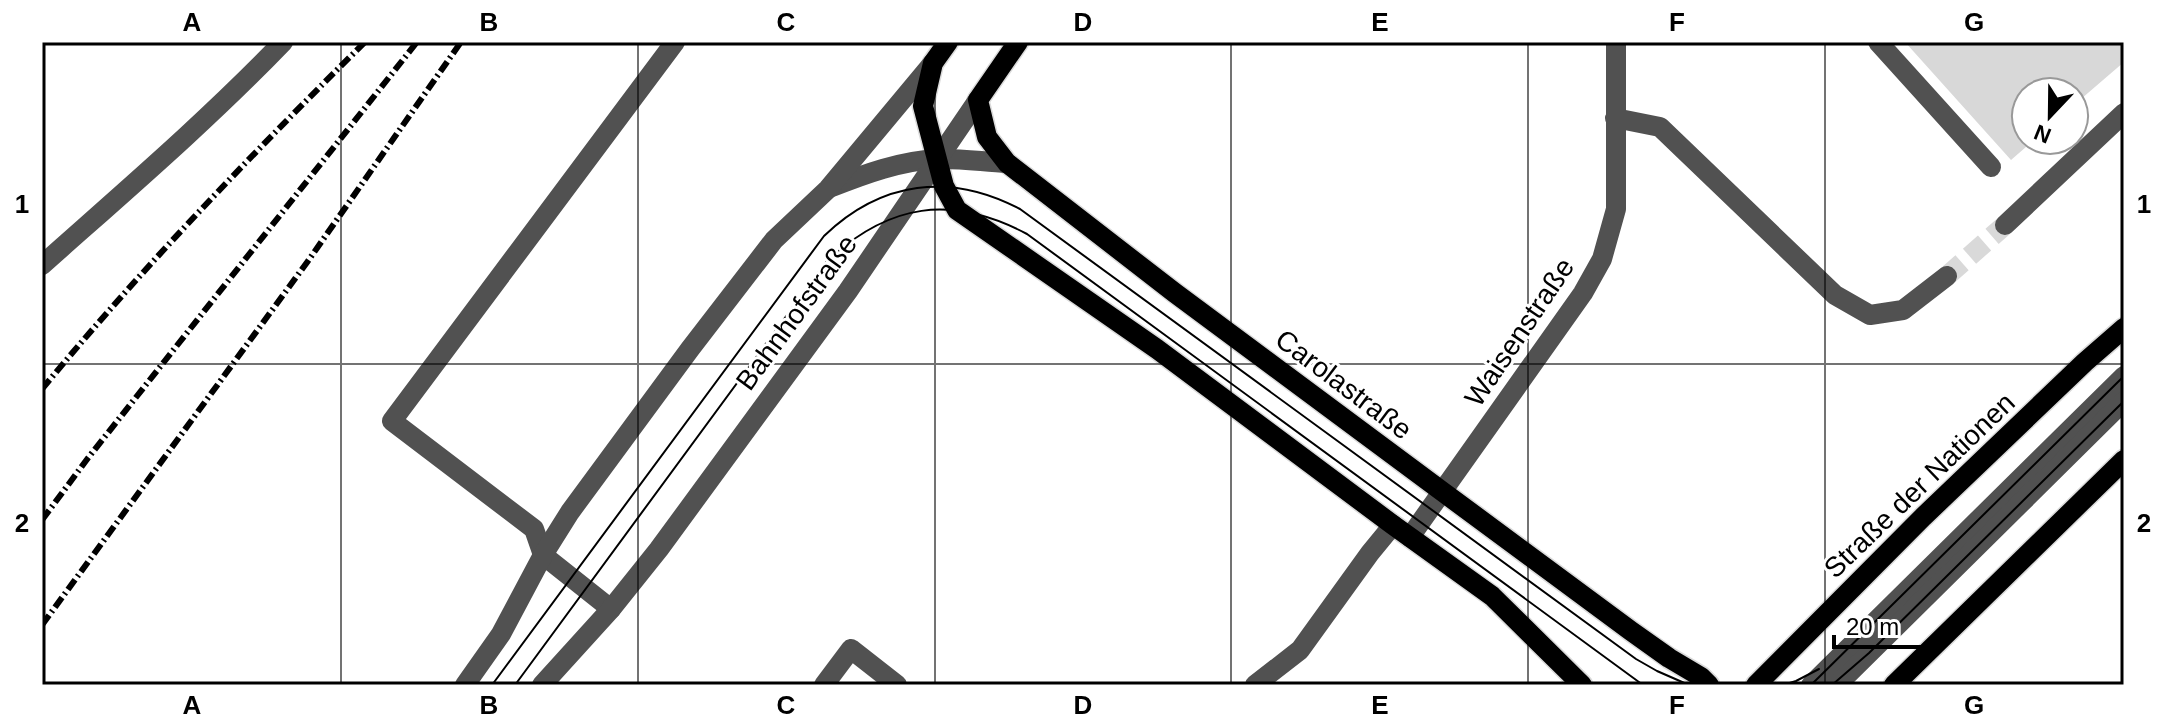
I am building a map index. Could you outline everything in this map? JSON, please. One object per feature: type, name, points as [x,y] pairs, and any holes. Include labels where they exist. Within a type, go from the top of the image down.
[{"type":"main road","name":"Bahnhofstraße","points":[[933,63],[948,42]]},
{"type":"main road","name":"Bahnhofstraße","points":[[978,100],[1018,42]]},
{"type":"main road","points":[[933,63],[923,106],[944,186],[957,210],[1157,349],[1492,596],[1582,685]]},
{"type":"main road","name":"Carolastraße","points":[[978,100],[987,137],[1007,163],[1175,293],[1631,631],[1709,685]]},
{"type":"main road","name":"Straße der Nationen","points":[[1756,685],[1923,517],[2124,328]]},
{"type":"main road","points":[[1894,685],[2124,460]]},
{"type":"street","points":[[42,265],[152,167],[283,42]]},
{"type":"street","points":[[611,609],[543,555],[534,529],[392,421],[675,42]]},
{"type":"street","name":"Waisenstraße","points":[[1255,685],[1300,650],[1370,553],[1402,531],[1443,492],[1583,293],[1602,259],[1616,209],[1616,42]]},
{"type":"street","points":[[1878,42],[1991,167]]},
{"type":"street","name":"Bahnhofstraße","points":[[465,685],[501,634],[543,555],[587,488],[774,240],[828,189],[933,63]]},
{"type":"street","name":"Bahnhofstraße","points":[[542,685],[611,609],[659,549],[848,291],[978,100]]},
{"type":"street","points":[[2005,225],[2124,113]]},
{"type":"street","points":[[1615,118],[1660,127],[1835,295],[1870,315],[1903,310],[1947,276]]},
{"type":"street","points":[[828,189],[874,170],[937,159],[1007,163]]},
{"type":"street","points":[[1811,685],[2124,376]]},
{"type":"street","points":[[1837,685],[2124,401]]},
{"type":"street","points":[[824,685],[851,649],[897,685]]},
{"type":"shaded area","points":[[1905,42],[2124,42],[2124,62],[2090,91],[2090,76],[2010,76],[2010,156],[2016,156],[2011,160]]},
{"type":"tunnel","points":[[1947,276],[2005,225]]},
{"type":"tram line","points":[[492,685],[824,236],[869,203],[917,188],[942,187],[994,197],[1020,209],[1636,659],[1689,685]]},
{"type":"tram line","points":[[515,685],[826,262],[873,227],[922,211],[947,210],[999,221],[1027,234],[1643,685]]},
{"type":"tram line","points":[[1811,685],[2124,376]]},
{"type":"tram line","points":[[1832,685],[1869,653],[2124,401]]},
{"type":"tram line","points":[[1783,685],[1819,669]]},
{"type":"railway","points":[[42,389],[199,211],[365,42]]},
{"type":"railway","points":[[42,520],[417,42]]},
{"type":"railway","points":[[42,625],[308,261],[461,42]]}]
